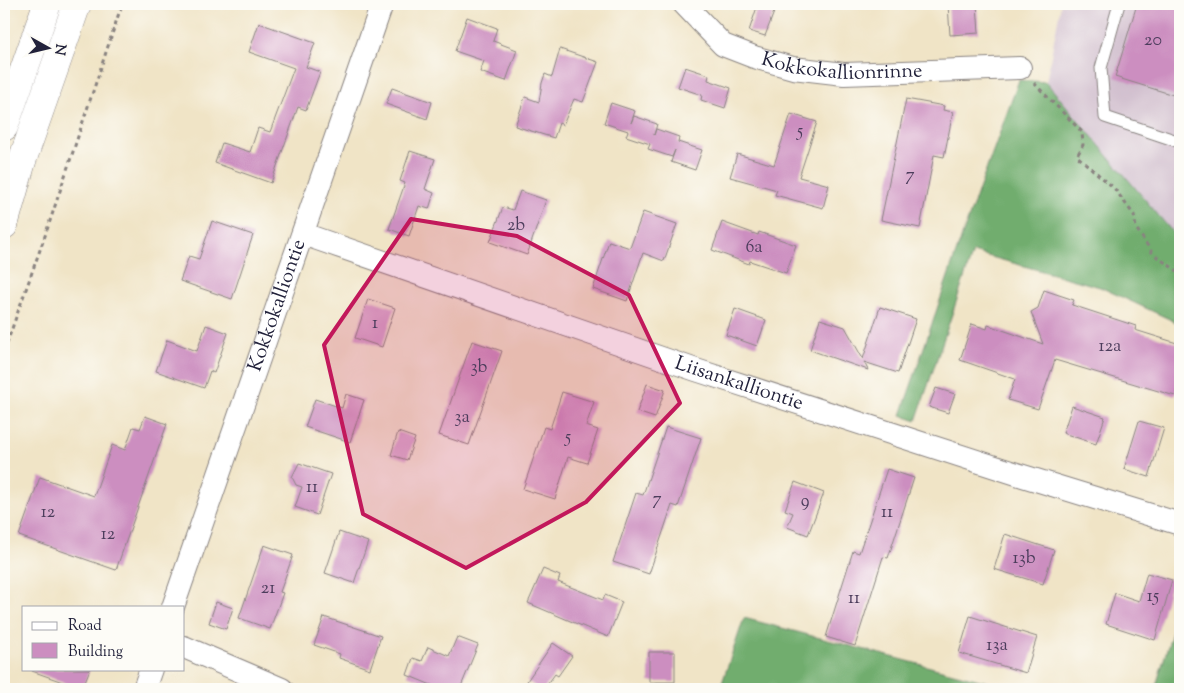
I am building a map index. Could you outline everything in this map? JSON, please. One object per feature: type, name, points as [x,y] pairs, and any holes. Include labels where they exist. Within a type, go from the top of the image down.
[{"type":"main road","points":[[4,127],[47,4]]},
{"type":"main road","points":[[4,225],[22,161],[77,4]]},
{"type":"street","name":"Kokkokalliontie","points":[[173,606],[382,4]]},
{"type":"street","name":"Kokkokallionrinne","points":[[684,4],[723,45],[754,58],[793,68],[844,74],[1020,68]]},
{"type":"street","name":"Liisankalliontie","points":[[303,234],[644,353],[1022,476],[1180,524]]},
{"type":"street","points":[[185,647],[282,689]]},
{"type":"street","points":[[144,689],[151,670]]},
{"type":"lane","points":[[1119,4],[1102,68],[1105,117],[1180,142]]},
{"type":"path","points":[[4,351],[49,224],[122,4]]},
{"type":"path","points":[[1020,68],[1082,132],[1083,145],[1077,156],[1114,188],[1134,215],[1136,228],[1153,254],[1180,273]]},
{"type":"highlighted area","points":[[411,219],[517,236],[629,295],[680,403],[586,502],[466,568],[363,514],[324,345]]},
{"type":"shaded area","points":[[1061,4],[1180,4],[1180,241],[1046,82]]},
{"type":"green space","points":[[1019,80],[1046,82],[1180,241],[1180,324],[1100,287],[973,252],[916,421],[901,415],[958,247]]},
{"type":"green space","points":[[1180,606],[1180,689],[1155,689]]},
{"type":"green space","points":[[744,618],[1014,689],[720,689]]},
{"type":"building","points":[[758,4],[777,4],[765,36],[749,31]]},
{"type":"building","points":[[948,4],[977,4],[979,33],[950,35]]},
{"type":"building","points":[[1137,4],[1180,4],[1180,97],[1115,77]]},
{"type":"building","points":[[467,17],[497,28],[493,41],[517,50],[506,81],[480,72],[484,61],[455,51]]},
{"type":"building","points":[[259,23],[315,43],[306,67],[320,72],[306,110],[298,107],[271,183],[215,163],[222,143],[250,152],[258,128],[270,132],[294,68],[249,52]]},
{"type":"building","points":[[560,49],[598,62],[583,102],[574,99],[563,125],[559,123],[554,138],[515,126],[525,97],[539,102],[545,74],[552,77]]},
{"type":"building","points":[[685,67],[709,75],[708,80],[731,88],[725,108],[701,100],[702,95],[678,87]]},
{"type":"building","points":[[392,88],[432,102],[427,119],[386,104]]},
{"type":"building","points":[[906,99],[944,106],[943,110],[953,112],[944,157],[934,155],[920,228],[881,220]]},
{"type":"building","points":[[611,103],[635,111],[631,123],[634,116],[657,124],[654,135],[656,129],[679,137],[678,142],[702,150],[695,170],[671,162],[675,150],[672,157],[648,149],[650,144],[626,136],[628,131],[604,123]]},
{"type":"building","points":[[791,114],[817,122],[799,177],[829,185],[823,208],[775,195],[777,190],[730,177],[737,154],[774,165]]},
{"type":"building","points":[[410,151],[435,159],[425,189],[434,193],[429,209],[419,206],[409,236],[389,229],[405,183],[400,181]]},
{"type":"building","points":[[520,191],[546,200],[527,255],[490,242],[503,207],[513,210]]},
{"type":"building","points":[[643,212],[677,224],[664,261],[643,253],[627,301],[593,289],[609,241],[630,248]]},
{"type":"building","points":[[212,221],[253,235],[232,299],[180,281],[189,256],[199,259]]},
{"type":"building","points":[[722,222],[758,235],[759,232],[796,245],[786,273],[750,261],[749,264],[712,250]]},
{"type":"building","points":[[1044,290],[1074,300],[1072,305],[1136,326],[1135,330],[1180,344],[1180,379],[1175,396],[1055,360],[1038,409],[1008,400],[1015,379],[960,360],[972,324],[987,329],[988,325],[1043,344],[1031,312],[1038,308]]},
{"type":"building","points":[[368,299],[395,308],[382,347],[355,338]]},
{"type":"building","points":[[880,307],[916,319],[898,373],[864,362],[868,370],[810,350],[820,319],[845,327],[863,359]]},
{"type":"building","points":[[735,309],[766,320],[757,346],[726,335]]},
{"type":"building","points":[[206,325],[228,333],[214,373],[210,371],[204,388],[156,371],[167,340],[197,351]]},
{"type":"building","points":[[472,341],[502,351],[469,445],[439,435]]},
{"type":"building","points":[[647,384],[665,390],[655,418],[637,412]]},
{"type":"building","points":[[936,388],[955,394],[948,413],[929,407]]},
{"type":"building","points":[[562,392],[594,402],[586,426],[598,430],[587,463],[568,457],[555,499],[523,489],[544,427],[550,429]]},
{"type":"building","points":[[346,394],[364,400],[350,442],[305,427],[315,399],[342,408]]},
{"type":"building","points":[[1072,406],[1105,417],[1096,444],[1063,433]]},
{"type":"building","points":[[145,416],[167,424],[116,570],[19,536],[40,477],[94,496],[112,445],[125,450],[133,427],[140,429]]},
{"type":"building","points":[[1139,421],[1164,428],[1149,477],[1124,469]]},
{"type":"building","points":[[666,427],[701,438],[678,507],[672,505],[649,574],[613,562],[636,493],[643,495]]},
{"type":"building","points":[[398,432],[415,438],[407,460],[391,455]]},
{"type":"building","points":[[299,463],[331,474],[317,515],[295,507],[302,487],[296,485],[292,477]]},
{"type":"building","points":[[887,469],[914,478],[888,558],[883,557],[855,646],[826,637],[853,551],[859,553]]},
{"type":"building","points":[[795,482],[824,493],[808,535],[787,527],[793,513],[785,510]]},
{"type":"building","points":[[339,532],[368,542],[354,583],[325,573]]},
{"type":"building","points":[[1005,534],[1054,550],[1043,584],[994,569]]},
{"type":"building","points":[[264,545],[293,555],[280,592],[283,593],[270,629],[239,618]]},
{"type":"building","points":[[543,569],[560,576],[558,582],[603,600],[605,595],[622,602],[608,637],[528,603]]},
{"type":"building","points":[[1147,573],[1172,580],[1155,640],[1106,624],[1115,593],[1139,601]]},
{"type":"building","points":[[216,602],[233,608],[226,629],[209,623]]},
{"type":"building","points":[[970,616],[1037,637],[1026,673],[959,653]]},
{"type":"building","points":[[324,617],[381,636],[370,669],[339,658],[340,654],[314,645]]},
{"type":"building","points":[[457,637],[478,645],[460,689],[441,689],[407,675],[413,658],[422,661],[428,647],[449,656]]},
{"type":"building","points":[[553,643],[572,656],[558,676],[555,674],[544,689],[539,689],[527,681]]},
{"type":"building","points":[[649,652],[675,652],[675,682],[649,682]]},
{"type":"building","points":[[32,670],[90,670],[82,689]]}]
